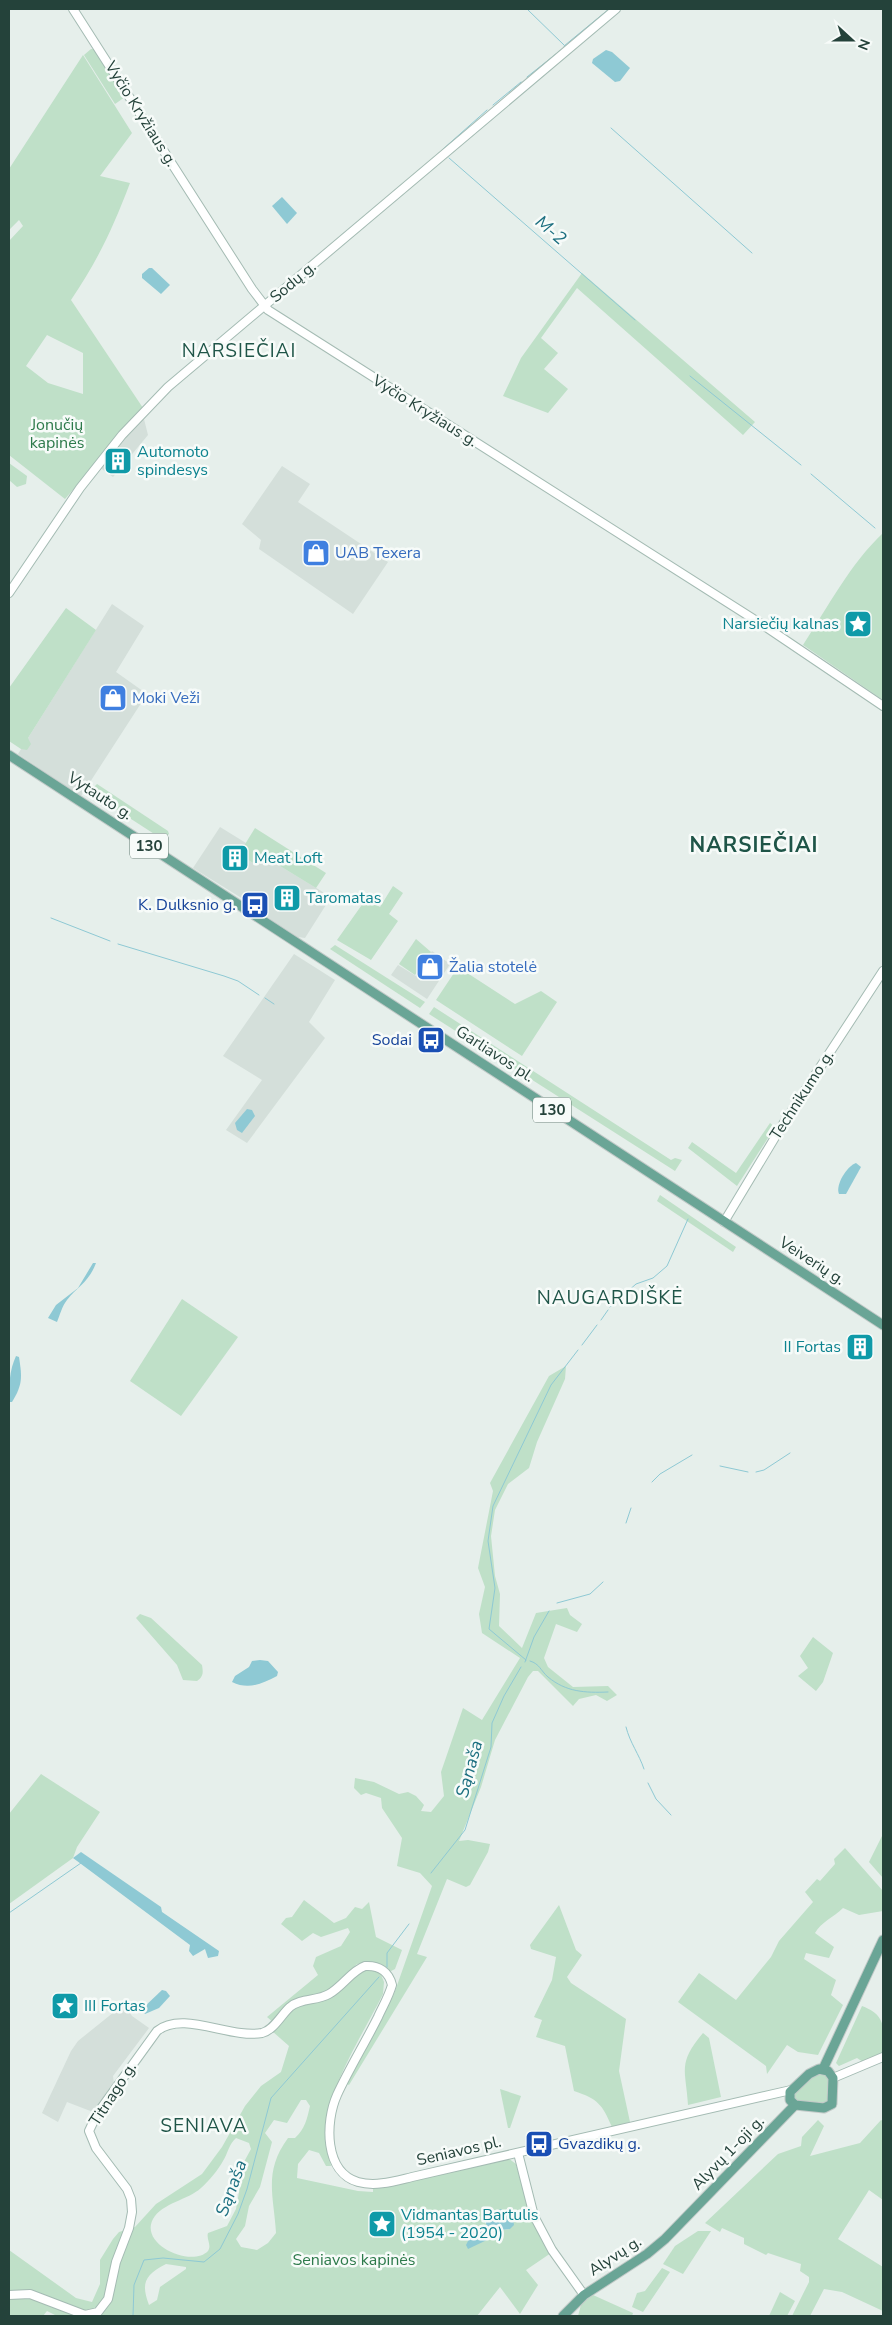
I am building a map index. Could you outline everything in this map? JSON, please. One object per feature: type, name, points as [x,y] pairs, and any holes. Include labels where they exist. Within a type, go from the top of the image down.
[{"type":"main road","name":"Vyčio Kryžiaus g.","points":[[73,9],[264,306],[281,320],[760,624],[883,706]]},
{"type":"main road","name":"Sodų g.","points":[[9,593],[67,505],[144,410],[173,381],[616,9]]},
{"type":"main road","name":"Vytauto g.","points":[[9,755],[274,928]]},
{"type":"main road","name":"Garliavos pl.","points":[[274,928],[724,1222]]},
{"type":"main road","name":"Technikumo g.","points":[[724,1222],[783,1124],[883,970]]},
{"type":"main road","name":"Veiverių g.","points":[[724,1222],[883,1325]]},
{"type":"main road","points":[[791,2090],[790,2100],[795,2106],[821,2108],[829,2106],[833,2100],[833,2078],[831,2074],[823,2069],[883,1940]]},
{"type":"main road","name":"Titnago g.","points":[[9,2295],[30,2294],[85,2316],[98,2312],[108,2299],[116,2262],[129,2228],[132,2212],[131,2199],[127,2189],[96,2148],[89,2131],[97,2114],[157,2031],[172,2024],[186,2024],[234,2032],[262,2033],[273,2026],[290,2007],[300,2002],[329,1994],[361,1967],[374,1966],[381,1968],[390,1977]]},
{"type":"main road","name":"Seniavos pl.","points":[[390,1977],[392,1985],[390,1992],[334,2104],[330,2139],[333,2156],[339,2170],[358,2182],[377,2184],[791,2090],[812,2071],[823,2069]]},
{"type":"main road","points":[[833,2078],[883,2057]]},
{"type":"main road","name":"Alyvų 1-oji g.","points":[[682,2221],[795,2106]]},
{"type":"main road","points":[[518,2153],[534,2216],[552,2250],[584,2295]]},
{"type":"main road","name":"Alyvų g.","points":[[563,2316],[584,2295],[647,2254],[682,2221]]},
{"type":"shaded area","points":[[143,415],[148,435],[113,477],[99,467]]},
{"type":"shaded area","points":[[282,466],[310,484],[298,502],[388,562],[353,614],[259,549],[261,540],[242,524]]},
{"type":"shaded area","points":[[112,604],[144,626],[116,672],[147,694],[81,796],[18,754]]},
{"type":"shaded area","points":[[220,827],[246,843],[239,854],[256,865],[262,855],[331,897],[305,938],[298,937],[266,916],[261,910],[193,868]]},
{"type":"shaded area","points":[[432,951],[450,964],[427,999],[391,975],[398,965],[416,976]]},
{"type":"shaded area","points":[[294,954],[335,980],[309,1022],[325,1038],[247,1143],[226,1130],[262,1080],[223,1056]]},
{"type":"shaded area","points":[[124,2004],[132,2016],[149,2028],[113,2076],[114,2084],[93,2112],[67,2102],[58,2122],[42,2113],[71,2051],[78,2041]]},
{"type":"green space","points":[[91,49],[96,49],[125,97],[115,104],[84,55]]},
{"type":"green space","name":"Jonučių kapinės","points":[[83,55],[132,133],[100,176],[130,183],[104,243],[71,300],[143,408],[65,499],[9,455],[9,241],[23,226],[19,220],[9,230],[9,169]],"holes":[[[47,335],[83,353],[83,394],[48,383],[26,366]]]},
{"type":"green space","points":[[582,273],[755,422],[743,435],[577,288],[541,338],[558,353],[544,369],[568,389],[548,413],[503,396],[521,358]]},
{"type":"green space","points":[[9,463],[27,476],[26,484],[17,487],[9,480]]},
{"type":"green space","points":[[883,533],[883,700],[803,645],[860,558]]},
{"type":"green space","points":[[66,608],[96,630],[28,738],[31,744],[27,750],[21,749],[9,741],[9,688]]},
{"type":"green space","points":[[97,784],[168,831],[169,834],[162,839],[94,795],[93,788]]},
{"type":"green space","points":[[255,828],[326,873],[316,888],[262,855],[256,865],[239,854]]},
{"type":"green space","points":[[393,886],[403,893],[389,914],[398,921],[371,960],[337,940],[366,899],[380,907]]},
{"type":"green space","points":[[416,939],[431,952],[415,975],[399,964]]},
{"type":"green space","points":[[335,945],[425,1002],[420,1008],[330,949]]},
{"type":"green space","points":[[458,967],[515,1004],[541,991],[557,1002],[522,1056],[436,1000]]},
{"type":"green space","points":[[434,1007],[671,1160],[675,1158],[682,1160],[675,1171],[429,1014]]},
{"type":"green space","points":[[770,1123],[775,1127],[737,1186],[688,1148],[692,1142],[736,1173]]},
{"type":"green space","points":[[660,1195],[736,1247],[733,1252],[657,1201]]},
{"type":"green space","points":[[182,1299],[238,1337],[181,1416],[130,1381]]},
{"type":"green space","points":[[566,1366],[565,1379],[537,1442],[529,1468],[508,1484],[495,1510],[491,1536],[495,1576],[500,1594],[499,1626],[522,1648],[536,1613],[567,1608],[570,1615],[582,1624],[577,1632],[556,1624],[544,1658],[548,1667],[573,1687],[608,1686],[617,1695],[607,1701],[596,1695],[579,1699],[573,1706],[538,1671],[533,1671],[528,1677],[495,1740],[481,1787],[459,1841],[468,1840],[490,1844],[488,1852],[470,1885],[466,1887],[447,1879],[417,1954],[427,1957],[349,2085],[347,2084],[394,1994],[432,1886],[420,1873],[397,1866],[402,1838],[382,1808],[381,1798],[366,1793],[361,1795],[354,1788],[355,1778],[374,1782],[399,1794],[408,1792],[416,1796],[424,1805],[421,1811],[431,1812],[444,1796],[441,1772],[463,1708],[482,1720],[520,1658],[482,1633],[479,1614],[485,1587],[478,1568],[493,1491],[490,1483],[549,1376]]},
{"type":"green space","points":[[140,1614],[151,1618],[202,1665],[202,1674],[197,1681],[183,1680],[177,1665],[136,1618]]},
{"type":"green space","points":[[813,1637],[833,1653],[823,1682],[816,1691],[798,1676],[808,1668],[800,1656]]},
{"type":"green space","points":[[41,1774],[100,1812],[77,1847],[73,1858],[9,1904],[9,1814]]},
{"type":"green space","points":[[883,1834],[883,1878],[869,1862]]},
{"type":"green space","points":[[845,1848],[883,1891],[883,1911],[859,1915],[843,1908],[815,1933],[834,1947],[829,1958],[806,1953],[804,1959],[836,1980],[831,1995],[843,2005],[818,2055],[798,2052],[787,2045],[767,2074],[766,2066],[678,2002],[699,1973],[736,2000],[771,1957],[779,1941],[813,1902],[805,1892],[817,1879],[820,1881],[835,1864],[834,1859]]},
{"type":"green space","points":[[304,1900],[334,1923],[346,1918],[355,1907],[362,1909],[369,1902],[376,1937],[402,1950],[395,1969],[391,1971],[372,1962],[357,1964],[332,1989],[298,2000],[274,2023],[267,2017],[318,1975],[313,1966],[316,1957],[341,1946],[350,1932],[348,1928],[321,1937],[313,1933],[302,1941],[281,1924],[286,1918],[292,1917]]},
{"type":"green space","points":[[559,1905],[576,1950],[582,1955],[567,1977],[571,1983],[626,2019],[619,2071],[630,2122],[612,2127],[598,2103],[574,2091],[565,2046],[536,2037],[542,2020],[534,2017],[552,1980],[556,1957],[531,1949],[530,1945]]},
{"type":"green space","name":"Seniavos kapinės","points":[[368,1969],[380,1972],[384,1982],[383,1994],[348,2061],[333,2097],[325,2132],[325,2141],[331,2166],[326,2166],[319,2153],[309,2150],[298,2164],[297,2178],[358,2191],[373,2192],[373,2188],[508,2158],[516,2164],[528,2209],[551,2253],[526,2270],[538,2285],[520,2314],[500,2287],[477,2316],[57,2316],[47,2311],[43,2316],[9,2316],[9,2250],[76,2298],[92,2302],[100,2284],[100,2260],[113,2239],[119,2232],[135,2227],[156,2204],[202,2174],[222,2147],[245,2106],[261,2086],[281,2072],[289,2046],[272,2031],[280,2021],[293,2009],[334,1994]],"holes":[[[301,2100],[306,2100],[310,2106],[305,2124],[295,2138],[288,2138],[275,2162],[272,2196],[276,2233],[268,2243],[257,2250],[241,2247],[236,2239],[245,2226],[249,2206],[260,2187],[272,2142],[265,2133],[274,2120],[287,2123]],[[236,2138],[249,2143],[251,2149],[239,2171],[241,2181],[236,2209],[227,2226],[208,2233],[209,2249],[200,2256],[191,2257],[169,2251],[153,2237],[151,2229],[153,2219],[162,2209],[189,2196],[204,2185],[221,2164]],[[496,2210],[505,2210],[509,2213],[510,2229],[496,2231],[485,2223],[487,2216]],[[166,2264],[186,2267],[186,2269],[160,2287],[157,2300],[149,2305],[145,2291],[146,2281]]]},
{"type":"green space","points":[[862,2006],[876,2014],[880,2019],[883,2030],[883,2053],[863,2062],[857,2058],[839,2066],[836,2063]]},
{"type":"green space","points":[[703,2033],[709,2038],[721,2097],[688,2105],[685,2075],[686,2060],[689,2052]]},
{"type":"green space","points":[[820,2071],[830,2077],[830,2098],[826,2105],[794,2100],[794,2091]]},
{"type":"green space","points":[[500,2089],[521,2096],[510,2128],[508,2128]]},
{"type":"green space","points":[[818,2120],[824,2126],[810,2156],[860,2143],[881,2120],[883,2121],[883,2200],[869,2190],[838,2239],[883,2267],[883,2311],[842,2292],[824,2289],[810,2316],[792,2316],[809,2282],[809,2277],[800,2271],[801,2264],[768,2253],[766,2255],[744,2244],[744,2238],[722,2228],[720,2232],[705,2223],[778,2154],[801,2146],[802,2137]]},
{"type":"green space","points":[[698,2231],[711,2231],[683,2274],[663,2264],[675,2246]]},
{"type":"green space","points":[[662,2268],[670,2272],[643,2312],[632,2307],[637,2293],[645,2291]]},
{"type":"green space","points":[[780,2292],[795,2301],[787,2316],[769,2316]]},
{"type":"green space","points":[[593,2295],[633,2313],[632,2316],[578,2316],[582,2301]]},
{"type":"water","points":[[606,50],[612,52],[630,68],[620,81],[615,82],[592,63],[593,59]]},
{"type":"water","points":[[282,197],[297,213],[287,224],[272,206]]},
{"type":"water","points":[[149,268],[152,268],[170,285],[161,294],[142,278],[142,274]]},
{"type":"water","points":[[247,1109],[252,1110],[255,1116],[242,1133],[237,1130],[235,1123]]},
{"type":"water","points":[[856,1163],[861,1167],[846,1194],[839,1194],[840,1181],[849,1168]]},
{"type":"water","points":[[93,1263],[96,1263],[90,1275],[78,1288]]},
{"type":"water","points":[[78,1288],[65,1302],[57,1322],[48,1318],[56,1305]]},
{"type":"water","points":[[16,1356],[19,1357],[21,1380],[16,1396],[12,1402],[9,1402],[9,1384]]},
{"type":"water","points":[[252,1661],[268,1661],[278,1672],[277,1676],[249,1686],[232,1682],[235,1676],[249,1667]]},
{"type":"water","points":[[81,1852],[161,1907],[162,1912],[219,1951],[218,1956],[208,1958],[205,1949],[193,1956],[189,1951],[190,1945],[73,1858]]},
{"type":"water","points":[[162,1990],[166,1991],[170,1996],[159,2008],[145,2014],[142,2009]]},
{"type":"water","points":[[501,2209],[513,2218],[514,2225],[510,2229],[492,2231],[487,2227],[485,2219],[491,2213]]},
{"type":"water","points":[[480,2228],[489,2235],[489,2239],[468,2249],[466,2245],[471,2235]]},
{"type":"waterway","name":"M-2","points":[[527,9],[564,45]]},
{"type":"waterway","points":[[564,46],[609,9]]},
{"type":"waterway","name":"M-2","points":[[527,77],[561,50]]},
{"type":"waterway","name":"M-2","points":[[493,105],[521,82]]},
{"type":"waterway","name":"M-2","points":[[442,150],[487,110]]},
{"type":"waterway","name":"M-2","points":[[611,128],[752,253]]},
{"type":"waterway","name":"M-2","points":[[449,158],[635,320]]},
{"type":"waterway","name":"M-2","points":[[690,376],[801,465]]},
{"type":"waterway","name":"M-2","points":[[811,474],[875,528]]},
{"type":"waterway","points":[[51,918],[110,941]]},
{"type":"waterway","points":[[118,944],[238,981],[259,995]]},
{"type":"waterway","points":[[265,998],[274,1004]]},
{"type":"waterway","points":[[610,1307],[636,1284],[653,1278],[667,1266],[688,1219]]},
{"type":"waterway","points":[[601,1320],[608,1310]]},
{"type":"waterway","points":[[582,1345],[597,1325]]},
{"type":"waterway","points":[[526,1660],[489,1629],[495,1588],[488,1541],[493,1506],[551,1385],[578,1350]]},
{"type":"waterway","points":[[756,1472],[764,1470],[790,1453]]},
{"type":"waterway","points":[[652,1482],[660,1474],[692,1455]]},
{"type":"waterway","points":[[720,1466],[748,1472]]},
{"type":"waterway","points":[[626,1523],[631,1508]]},
{"type":"waterway","points":[[557,1603],[590,1594],[603,1582]]},
{"type":"waterway","points":[[525,1662],[534,1637],[549,1611]]},
{"type":"waterway","points":[[530,1661],[538,1666],[548,1677],[569,1689],[584,1692],[608,1692]]},
{"type":"waterway","name":"Sąnaša","points":[[431,1873],[465,1830],[491,1747],[492,1723],[504,1696],[521,1667]]},
{"type":"waterway","points":[[626,1727],[644,1769]]},
{"type":"waterway","points":[[648,1783],[656,1799],[671,1815]]},
{"type":"waterway","points":[[9,1913],[81,1863]]},
{"type":"waterway","name":"Sąnaša","points":[[387,1967],[387,1953],[409,1924]]},
{"type":"waterway","name":"Sąnaša","points":[[133,2316],[134,2285],[144,2260],[163,2258],[204,2262],[220,2249],[238,2214],[247,2189],[271,2098],[379,1977]]},
{"type":"place","name":"Automoto spindesys","points":[[118,461]]},
{"type":"place","name":"UAB Texera","points":[[316,553]]},
{"type":"place","name":"Narsiečių kalnas","points":[[858,624]]},
{"type":"place","name":"Moki Veži","points":[[113,698]]},
{"type":"place","name":"Meat Loft","points":[[235,858]]},
{"type":"place","name":"Taromatas","points":[[287,898]]},
{"type":"place","name":"K. Dulksnio g.","points":[[255,905]]},
{"type":"place","name":"Žalia stotelė","points":[[430,967]]},
{"type":"place","name":"Sodai","points":[[431,1040]]},
{"type":"place","name":"II Fortas","points":[[860,1347]]},
{"type":"place","name":"III Fortas","points":[[65,2006]]},
{"type":"place","name":"Gvazdikų g.","points":[[539,2144]]},
{"type":"place","name":"Vidmantas Bartulis (1954 - 2020)","points":[[382,2224]]},
{"type":"district","name":"NARSIEČIAI","points":[[239,351]]},
{"type":"district","name":"NARSIEČIAI","points":[[754,845]]},
{"type":"district","name":"NAUGARDIŠKĖ","points":[[610,1298]]},
{"type":"district","name":"SENIAVA","points":[[204,2126]]}]
